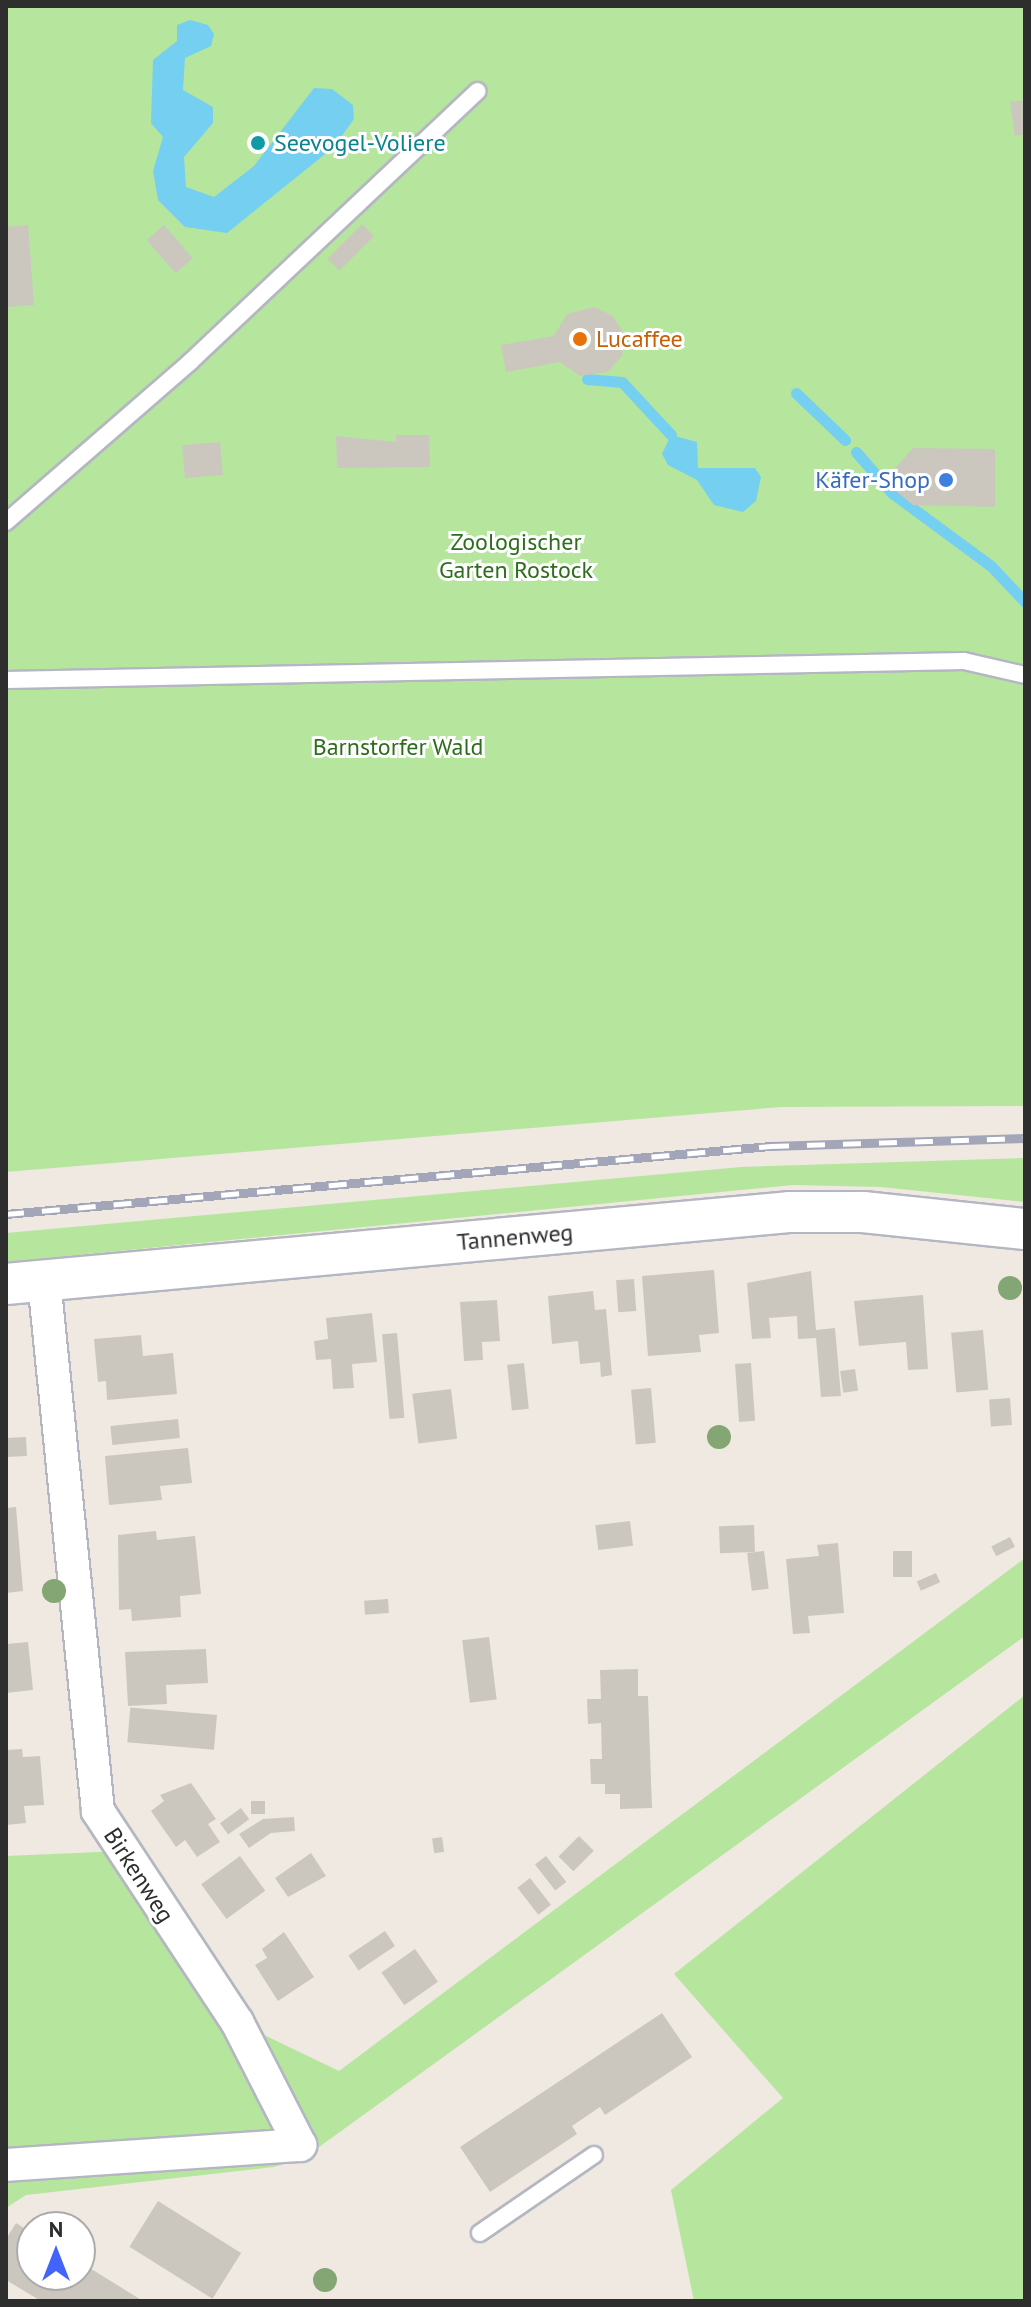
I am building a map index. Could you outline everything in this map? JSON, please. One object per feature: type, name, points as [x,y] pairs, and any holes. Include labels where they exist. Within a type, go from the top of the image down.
[{"type":"street","name":"Tannenweg","points":[[25,1282],[789,1212],[863,1212],[1025,1229]]},
{"type":"street","name":"Birkenweg","points":[[6,2165],[300,2145],[237,2022],[98,1811],[25,1282]]},
{"type":"lane","points":[[6,522],[190,362],[478,91]]},
{"type":"lane","points":[[6,680],[964,661],[1025,675]]},
{"type":"lane","points":[[480,2233],[594,2155]]},
{"type":"green space","name":"Barnstorfer Wald","points":[[6,6],[1025,6],[1025,1106],[781,1107],[6,1172]]},
{"type":"green space","points":[[1025,1158],[1025,1202],[881,1187],[793,1185],[6,1262],[6,1233],[741,1167]]},
{"type":"green space","points":[[1025,1558],[1025,1636],[308,2155],[274,2167],[26,2195],[6,2208],[6,1856],[122,1851],[237,2022],[339,2071]]},
{"type":"green space","points":[[1025,1695],[1025,2301],[694,2301],[671,2190],[783,2098],[674,1974]]},
{"type":"water","points":[[190,20],[208,25],[214,34],[211,46],[185,58],[183,90],[213,107],[213,123],[184,157],[186,187],[214,197],[254,166],[314,88],[332,89],[353,105],[354,119],[334,147],[227,233],[185,227],[158,200],[153,171],[163,137],[151,123],[153,60],[177,41],[177,25]]},
{"type":"water","points":[[671,435],[697,442],[698,468],[755,468],[761,477],[756,501],[743,512],[714,505],[697,480],[668,465],[662,454]]},
{"type":"building","points":[[1025,100],[1025,134],[1015,136],[1010,102]]},
{"type":"building","points":[[362,224],[374,236],[339,271],[327,259]]},
{"type":"building","points":[[28,225],[34,305],[6,307],[6,227]]},
{"type":"building","points":[[164,225],[193,258],[176,273],[147,240]]},
{"type":"building","name":"Lucaffee","points":[[594,307],[613,316],[624,334],[622,356],[608,372],[580,376],[560,362],[506,372],[501,345],[554,336],[567,314]]},
{"type":"building","points":[[396,435],[429,435],[430,467],[337,468],[336,436],[396,442]]},
{"type":"building","points":[[220,442],[223,475],[185,478],[182,445]]},
{"type":"building","name":"Käfer-Shop","points":[[913,448],[995,449],[995,507],[913,505],[897,492],[896,467]]},
{"type":"building","points":[[714,1270],[719,1333],[699,1335],[701,1352],[648,1356],[642,1276]]},
{"type":"building","points":[[811,1271],[816,1330],[835,1328],[841,1396],[821,1397],[816,1338],[798,1339],[797,1316],[769,1318],[771,1338],[752,1339],[747,1283]]},
{"type":"building","points":[[634,1279],[636,1311],[618,1312],[616,1280]]},
{"type":"building","points":[[593,1291],[595,1310],[606,1309],[612,1375],[601,1377],[600,1362],[580,1364],[578,1341],[552,1344],[548,1296]]},
{"type":"building","points":[[923,1295],[928,1369],[908,1370],[906,1342],[859,1346],[854,1301]]},
{"type":"building","points":[[497,1300],[500,1341],[482,1342],[483,1360],[464,1361],[460,1302]]},
{"type":"building","points":[[372,1313],[377,1362],[352,1364],[354,1388],[333,1389],[331,1359],[316,1360],[314,1341],[328,1339],[326,1318]]},
{"type":"building","points":[[983,1330],[988,1390],[956,1393],[951,1333]]},
{"type":"building","points":[[397,1333],[404,1418],[389,1419],[382,1334]]},
{"type":"building","points":[[141,1335],[143,1356],[173,1353],[177,1394],[107,1400],[106,1381],[98,1382],[94,1339]]},
{"type":"building","points":[[524,1363],[529,1409],[512,1411],[507,1365]]},
{"type":"building","points":[[751,1363],[755,1421],[739,1422],[735,1364]]},
{"type":"building","points":[[855,1369],[858,1391],[843,1393],[840,1371]]},
{"type":"building","points":[[651,1388],[656,1443],[636,1445],[631,1390]]},
{"type":"building","points":[[451,1389],[457,1439],[418,1443],[412,1394]]},
{"type":"building","points":[[1010,1398],[1012,1425],[991,1426],[989,1399]]},
{"type":"building","points":[[178,1419],[180,1438],[112,1445],[110,1426]]},
{"type":"building","points":[[26,1437],[27,1456],[7,1457],[6,1438]]},
{"type":"building","points":[[188,1448],[192,1483],[160,1486],[162,1500],[109,1505],[105,1456]]},
{"type":"building","points":[[16,1507],[23,1591],[6,1593],[6,1508]]},
{"type":"building","points":[[630,1521],[633,1546],[598,1550],[595,1525]]},
{"type":"building","points":[[754,1525],[755,1552],[720,1553],[719,1526]]},
{"type":"building","points":[[156,1531],[157,1540],[195,1536],[201,1594],[180,1596],[181,1617],[132,1621],[131,1609],[119,1610],[118,1535]]},
{"type":"building","points":[[1010,1537],[1015,1547],[996,1556],[991,1547]]},
{"type":"building","points":[[838,1543],[844,1613],[808,1616],[810,1633],[793,1634],[786,1559],[819,1556],[817,1545]]},
{"type":"building","points":[[764,1551],[769,1589],[752,1591],[747,1553]]},
{"type":"building","points":[[893,1551],[912,1551],[912,1577],[893,1577]]},
{"type":"building","points":[[936,1573],[940,1582],[921,1591],[917,1582]]},
{"type":"building","points":[[388,1599],[389,1613],[365,1615],[364,1601]]},
{"type":"building","points":[[489,1637],[497,1700],[470,1703],[462,1640]]},
{"type":"building","points":[[28,1642],[33,1690],[6,1693],[6,1644]]},
{"type":"building","points":[[206,1649],[208,1683],[166,1685],[167,1704],[128,1706],[125,1652]]},
{"type":"building","points":[[638,1669],[638,1696],[648,1696],[652,1808],[620,1809],[620,1794],[605,1794],[605,1784],[591,1784],[590,1759],[602,1759],[601,1723],[588,1724],[587,1699],[601,1699],[600,1670]]},
{"type":"building","points":[[130,1707],[217,1715],[214,1750],[127,1742]]},
{"type":"building","points":[[22,1749],[23,1757],[40,1756],[44,1805],[24,1806],[26,1823],[6,1825],[6,1750]]},
{"type":"building","points":[[191,1783],[216,1819],[208,1824],[220,1842],[197,1857],[185,1840],[176,1847],[151,1811],[164,1801],[160,1795]]},
{"type":"building","points":[[251,1801],[265,1801],[265,1814],[251,1814]]},
{"type":"building","points":[[241,1808],[249,1819],[228,1835],[220,1823]]},
{"type":"building","points":[[294,1817],[295,1831],[271,1833],[249,1848],[239,1834],[263,1819]]},
{"type":"building","points":[[579,1836],[594,1851],[573,1871],[558,1857]]},
{"type":"building","points":[[442,1837],[444,1852],[434,1853],[432,1838]]},
{"type":"building","points":[[311,1853],[326,1876],[288,1897],[275,1878]]},
{"type":"building","points":[[240,1856],[265,1891],[226,1919],[201,1884]]},
{"type":"building","points":[[546,1856],[566,1882],[555,1891],[535,1865]]},
{"type":"building","points":[[530,1878],[551,1905],[538,1915],[517,1888]]},
{"type":"building","points":[[385,1931],[395,1946],[359,1971],[349,1956]]},
{"type":"building","points":[[284,1932],[314,1977],[278,2001],[255,1965],[267,1958],[262,1949]]},
{"type":"building","points":[[415,1949],[438,1982],[404,2005],[381,1973]]},
{"type":"building","points":[[662,2013],[692,2057],[605,2115],[600,2107],[572,2126],[577,2134],[490,2192],[460,2147]]},
{"type":"building","points":[[158,2201],[241,2253],[212,2299],[129,2247]]},
{"type":"building","points":[[16,2223],[16,2286],[6,2280],[6,2239]]},
{"type":"building","points":[[96,2272],[143,2301],[41,2301],[24,2291],[96,2291]]},
{"type":"waterway","points":[[587,379],[622,382],[671,435]]},
{"type":"waterway","points":[[796,393],[845,440]]},
{"type":"waterway","points":[[856,452],[892,493],[991,566],[1025,602]]},
{"type":"railway","points":[[6,1214],[771,1146],[1025,1138]]},
{"type":"place","name":"Seevogel-Voliere","points":[[258,143]]},
{"type":"place","name":"Lucaffee","points":[[580,339]]},
{"type":"place","name":"Käfer-Shop","points":[[946,480]]},
{"type":"park label","name":"Zoologischer Garten Rostock","points":[[516,556]]}]
